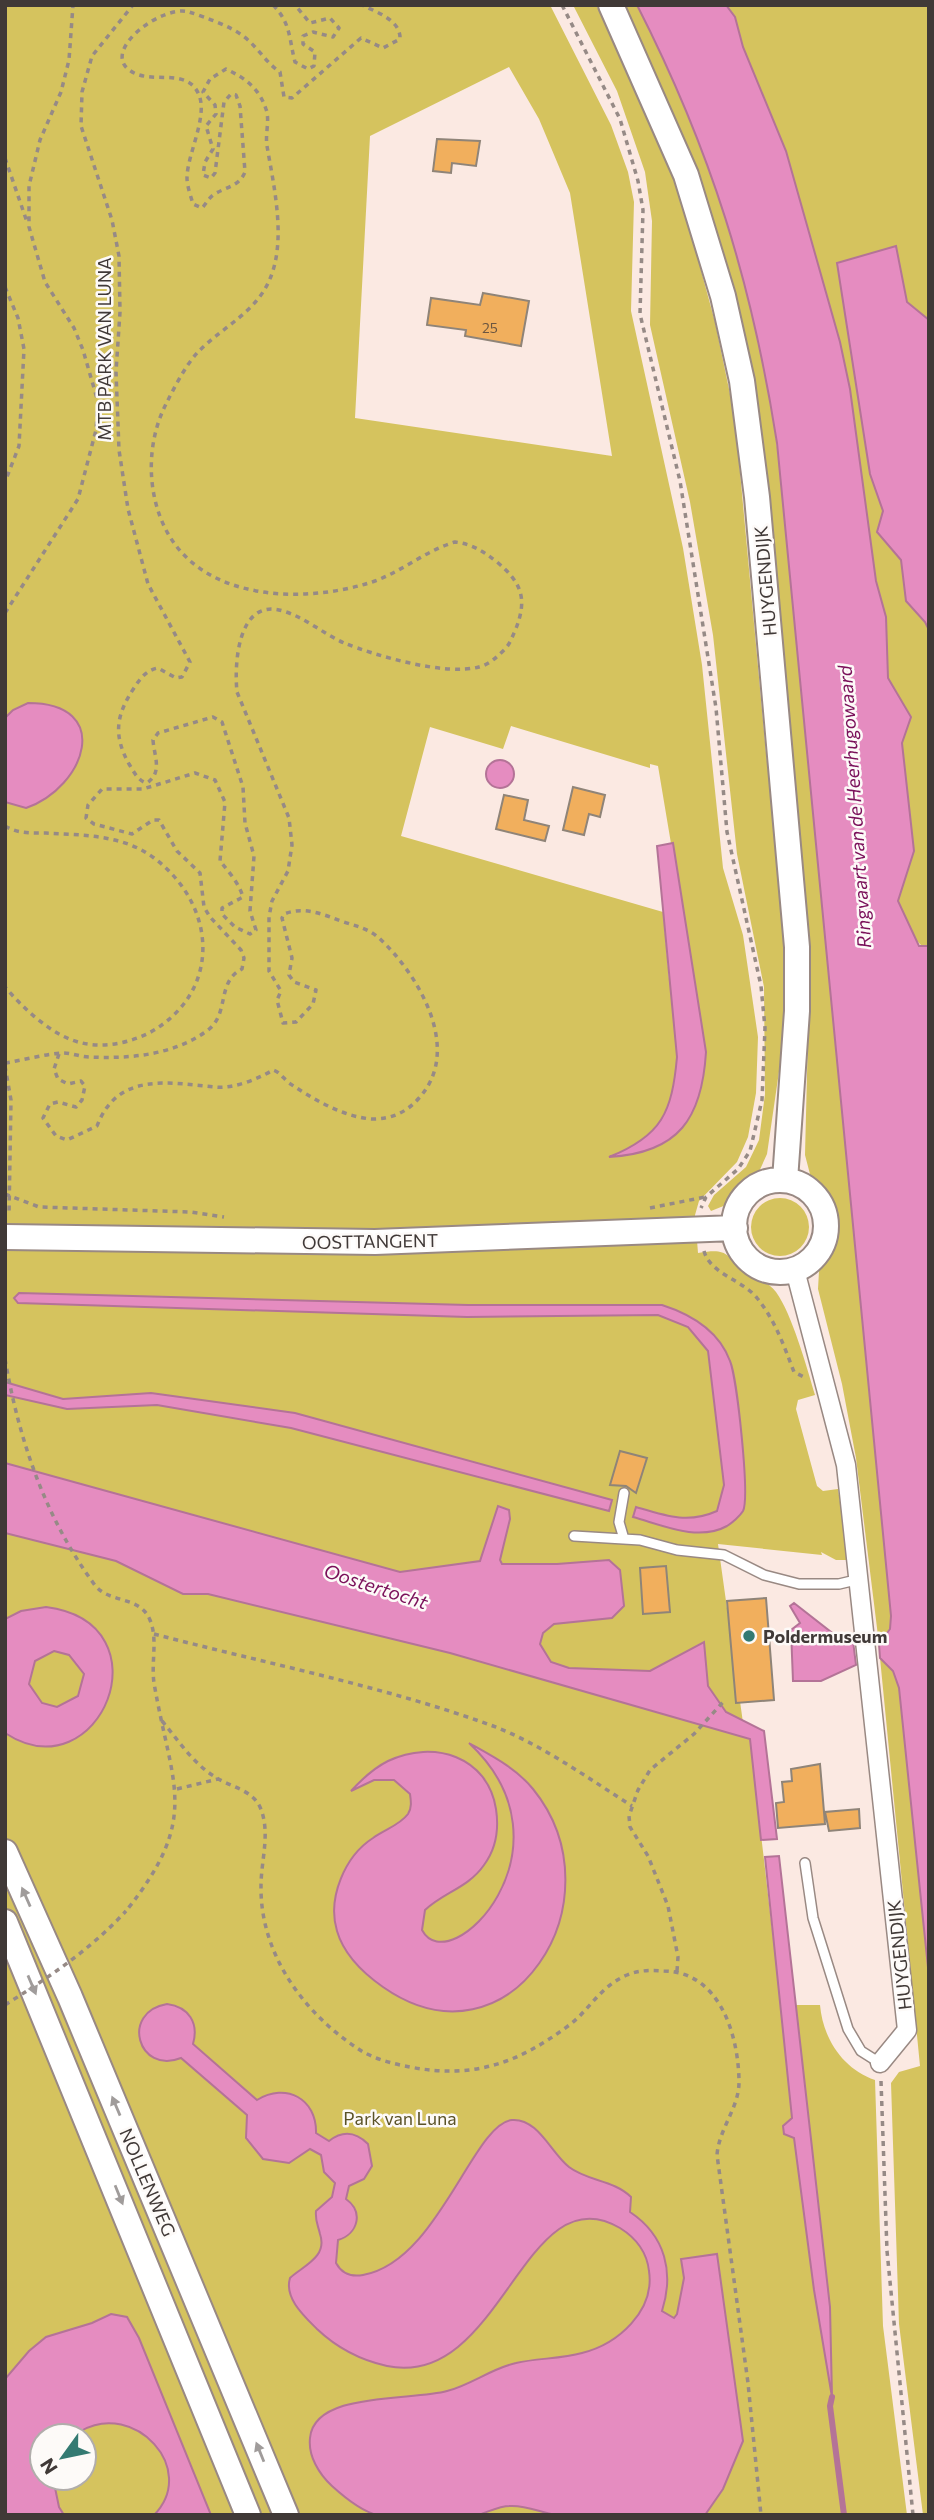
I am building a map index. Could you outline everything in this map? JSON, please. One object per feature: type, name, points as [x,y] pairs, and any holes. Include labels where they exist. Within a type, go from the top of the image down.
[{"type":"main road","name":"HUYGENDIJK","points":[[611,5],[685,174],[723,296],[744,392],[757,497],[797,947],[797,1025],[785,1180]]},
{"type":"main road","points":[[785,1180],[810,1191],[825,1214],[826,1228],[817,1254],[795,1270],[783,1272],[760,1267],[742,1251],[734,1228],[736,1215],[749,1193],[772,1181],[785,1180]]},
{"type":"main road","name":"OOSTTANGENT","points":[[5,1237],[375,1242],[734,1228]]},
{"type":"main road","name":"NOLLENWEG","points":[[5,1852],[97,2060],[286,2515]]},
{"type":"main road","name":"NOLLENWEG","points":[[5,1922],[248,2515]]},
{"type":"street","name":"HUYGENDIJK","points":[[795,1270],[846,1465],[860,1579],[907,2030],[880,2063]]},
{"type":"lane","points":[[624,1539],[620,1522],[625,1493]]},
{"type":"lane","points":[[574,1536],[640,1539],[677,1550],[724,1555],[764,1575],[799,1584],[839,1584],[860,1579]]},
{"type":"lane","points":[[805,1863],[813,1918],[848,2029],[861,2051],[880,2063]]},
{"type":"path","points":[[29,228],[29,186],[40,140],[61,92],[69,60],[73,5]]},
{"type":"path","name":"MTB PARK VAN LUNA","points":[[59,1054],[119,1058],[148,1055],[198,1037],[219,1019],[224,987],[231,974],[242,969],[244,958],[241,950],[210,917],[204,907],[200,873],[177,851],[159,820],[153,820],[132,834],[94,824],[85,815],[97,791],[110,788],[143,789],[195,773],[202,773],[215,780],[225,802],[220,861],[229,868],[231,879],[243,897],[222,908],[222,914],[243,933],[250,934],[256,930],[250,911],[254,856],[245,823],[243,787],[222,722],[213,717],[158,733],[153,740],[157,767],[153,779],[147,783],[141,781],[134,772],[118,738],[118,716],[122,706],[147,673],[158,668],[176,678],[186,674],[190,662],[148,584],[128,509],[119,450],[116,372],[120,312],[119,256],[112,220],[81,126],[82,92],[92,56],[133,5]]},
{"type":"path","points":[[273,5],[290,30],[295,62],[308,69],[314,66],[317,59],[315,52],[303,44],[303,36],[313,32],[333,37],[339,28],[330,18],[310,23],[296,5]]},
{"type":"path","points":[[232,1218],[191,1212],[39,1207],[7,1195],[11,1100],[5,1065],[59,1054],[54,1069],[58,1079],[68,1084],[81,1081],[85,1086],[82,1100],[76,1107],[58,1102],[50,1104],[43,1118],[56,1136],[67,1140],[97,1126],[102,1114],[114,1100],[141,1083],[200,1084],[217,1088],[235,1085],[276,1070],[287,1082],[337,1111],[370,1119],[388,1118],[413,1105],[427,1090],[435,1072],[433,1024],[427,1003],[414,978],[379,937],[355,924],[326,914],[300,910],[284,914],[282,918],[292,958],[289,975],[294,982],[316,990],[310,1008],[296,1022],[283,1023],[277,1000],[281,991],[270,971],[268,916],[272,901],[288,871],[292,845],[289,818],[237,692],[235,670],[246,624],[260,611],[282,610],[337,639],[376,654],[427,665],[477,667],[491,662],[508,646],[521,615],[523,602],[513,575],[470,544],[455,542],[369,583],[299,596],[268,593],[206,574],[182,552],[165,530],[151,487],[153,444],[163,409],[179,380],[197,354],[239,319],[256,300],[272,273],[277,242],[273,165],[267,145],[267,110],[251,82],[226,69],[216,74],[203,92],[215,105],[216,114],[206,126],[213,149],[205,162],[203,175],[211,178],[215,173],[224,102],[231,94],[236,95],[244,128],[245,172],[237,184],[210,197],[202,208],[194,204],[187,180],[201,110],[200,95],[191,83],[174,77],[148,78],[128,70],[124,63],[124,51],[130,40],[148,22],[169,12],[188,11],[242,35],[272,68],[280,72],[284,97],[292,98],[361,38],[383,48],[400,38],[401,32],[393,22],[362,5]]},
{"type":"path","points":[[562,5],[620,119],[638,181],[643,210],[640,314],[685,506],[716,708],[727,832],[752,935],[765,1028],[762,1100],[750,1151],[738,1169],[706,1197],[700,1210],[707,1259],[756,1295],[773,1320],[794,1372],[828,1388]]},
{"type":"path","points":[[5,158],[45,282],[74,328],[98,402],[96,430],[78,499],[5,613]]},
{"type":"path","points":[[5,287],[18,318],[24,349],[19,446],[5,482]]},
{"type":"path","points":[[5,826],[22,833],[100,837],[126,844],[152,856],[176,877],[193,900],[204,949],[203,969],[191,996],[178,1013],[132,1042],[80,1043],[62,1034],[21,1005],[5,986]]},
{"type":"path","points":[[642,1208],[706,1197]]},
{"type":"path","points":[[5,1359],[28,1457],[50,1509],[79,1561],[100,1591],[141,1607],[150,1618],[154,1634],[153,1674],[177,1789],[176,1816],[168,1842],[143,1890],[102,1937],[60,1970],[5,2005]]},
{"type":"path","points":[[154,1634],[432,1706],[496,1727],[584,1775],[632,1806]]},
{"type":"path","points":[[677,1971],[678,1957],[668,1906],[648,1856],[629,1827],[632,1806],[650,1770],[699,1729],[724,1701]]},
{"type":"path","points":[[162,1721],[201,1767],[218,1779],[244,1791],[259,1806],[265,1828],[261,1885],[262,1920],[287,1979],[311,2010],[362,2052],[397,2065],[465,2073],[505,2062],[570,2024],[589,2001],[628,1975],[642,1970],[677,1971],[700,1981],[722,2007],[738,2061],[739,2085],[735,2102],[718,2137],[717,2155],[748,2383],[761,2515]]},
{"type":"path","points":[[177,1789],[218,1779]]},
{"type":"path","points":[[880,2063],[887,2251],[913,2515]]},
{"type":"green space","name":"Park van Luna","points":[[5,5],[550,5],[611,125],[628,172],[634,202],[631,311],[683,548],[702,665],[723,868],[743,935],[758,1037],[756,1093],[748,1137],[737,1162],[699,1201],[695,1215],[698,1253],[714,1251],[729,1256],[745,1271],[769,1285],[788,1314],[815,1395],[798,1400],[796,1409],[817,1486],[823,1491],[838,1489],[849,1560],[836,1560],[821,1552],[822,1555],[718,1544],[745,1737],[750,1739],[773,1938],[831,2325],[796,2005],[820,2005],[825,2030],[837,2051],[853,2068],[875,2080],[883,2326],[907,2515],[5,2515]],"holes":[[[509,67],[539,119],[570,193],[612,456],[355,418],[370,136]],[[511,726],[650,768],[650,764],[658,766],[706,1052],[669,979],[663,912],[401,836],[430,727],[503,749]]]},
{"type":"green space","points":[[573,5],[596,5],[638,86],[683,204],[715,322],[735,418],[766,753],[786,925],[787,989],[782,1051],[767,1154],[758,1174],[726,1205],[711,1211],[708,1206],[714,1195],[746,1167],[759,1140],[765,1094],[764,987],[737,854],[713,635],[690,502],[650,325],[652,221],[645,172],[617,91]]},
{"type":"green space","points":[[618,5],[637,5],[677,89],[712,175],[752,308],[771,401],[891,1616],[890,1628],[879,1644],[856,1458],[842,1384],[818,1289],[819,1271],[834,1240],[834,1218],[825,1197],[811,1178],[805,1155],[809,995],[751,384]]},
{"type":"green space","points":[[726,5],[929,5],[929,320],[907,302],[896,247],[837,264],[870,474],[883,511],[877,532],[901,560],[906,601],[929,630],[929,946],[924,948],[915,939],[898,901],[914,851],[902,743],[911,717],[888,678],[886,617],[876,581],[850,389],[840,342],[786,151],[743,47],[735,17]]},
{"type":"green space","points":[[774,1198],[786,1198],[801,1206],[809,1221],[809,1233],[801,1248],[786,1256],[774,1256],[759,1248],[751,1233],[751,1221],[759,1206]]},
{"type":"green space","points":[[880,1658],[893,1671],[899,1688],[929,1977],[929,2515],[923,2515],[899,2324],[891,2083],[899,2072],[920,2066]]},
{"type":"water","name":"Ringvaart van de Heerhugowaard","points":[[637,5],[726,5],[735,17],[743,47],[786,151],[840,342],[850,389],[876,581],[886,617],[888,678],[911,717],[902,743],[914,851],[898,901],[919,946],[929,946],[929,1977],[899,1688],[893,1671],[880,1658],[879,1644],[890,1629],[891,1616],[777,443],[755,327],[725,218],[687,112]]},
{"type":"water","points":[[896,246],[907,302],[929,320],[929,630],[906,601],[901,560],[877,532],[883,511],[870,474],[837,263]]},
{"type":"water","points":[[28,703],[55,707],[72,716],[81,731],[82,748],[76,766],[64,783],[47,797],[26,808],[5,802],[5,718],[13,710]]},
{"type":"water","points":[[500,760],[510,764],[514,774],[510,784],[500,788],[490,784],[486,774],[490,764]]},
{"type":"water","points":[[673,843],[706,1052],[704,1075],[692,1113],[682,1128],[653,1148],[609,1157],[627,1149],[652,1131],[661,1120],[672,1093],[677,1057],[657,846]]},
{"type":"water","points":[[19,1293],[468,1305],[662,1305],[683,1313],[711,1332],[730,1361],[742,1437],[745,1484],[743,1511],[727,1526],[704,1532],[680,1531],[633,1517],[636,1507],[677,1517],[706,1515],[717,1511],[724,1485],[708,1351],[688,1327],[658,1315],[467,1317],[18,1303],[14,1298]]},
{"type":"water","points":[[5,1382],[63,1399],[151,1393],[295,1413],[612,1500],[609,1511],[291,1428],[157,1405],[67,1409],[5,1395]]},
{"type":"water","name":"Oostertocht","points":[[5,1463],[400,1572],[480,1561],[498,1506],[509,1510],[510,1519],[500,1560],[502,1564],[609,1560],[620,1570],[624,1606],[612,1618],[554,1624],[543,1633],[540,1644],[551,1662],[569,1668],[650,1671],[704,1642],[708,1686],[726,1712],[764,1731],[777,1839],[761,1840],[750,1739],[450,1653],[208,1594],[183,1594],[116,1561],[5,1533]]},
{"type":"water","points":[[794,1603],[835,1635],[853,1641],[856,1665],[821,1681],[793,1681],[791,1630],[800,1623],[790,1606]]},
{"type":"water","points":[[46,1607],[84,1620],[105,1642],[113,1670],[108,1699],[92,1725],[69,1742],[39,1746],[5,1733],[5,1619],[21,1611]],"holes":[[[54,1651],[69,1655],[84,1674],[78,1696],[57,1707],[42,1703],[29,1684],[35,1661]]]},
{"type":"water","points":[[469,1743],[511,1769],[533,1789],[558,1833],[565,1879],[559,1924],[539,1963],[510,1993],[473,2009],[430,2009],[383,1987],[355,1963],[340,1940],[334,1905],[341,1879],[354,1855],[377,1835],[401,1821],[411,1807],[410,1794],[394,1780],[374,1780],[351,1791],[368,1774],[388,1761],[423,1752],[440,1753],[456,1757],[482,1776],[491,1791],[496,1809],[497,1831],[494,1846],[478,1873],[425,1910],[422,1930],[437,1941],[457,1938],[479,1922],[498,1895],[511,1862],[513,1824],[500,1783]]},
{"type":"water","points":[[779,1856],[830,2307],[832,2397],[814,2290],[794,2138],[784,2134],[783,2126],[792,2118],[765,1857]]},
{"type":"water","points":[[167,2004],[181,2009],[190,2017],[195,2029],[193,2044],[257,2100],[279,2093],[298,2097],[311,2111],[316,2133],[329,2141],[339,2135],[354,2135],[368,2144],[372,2166],[364,2179],[349,2186],[346,2199],[355,2210],[356,2222],[350,2233],[338,2240],[336,2263],[348,2274],[363,2275],[389,2265],[412,2246],[433,2221],[483,2144],[497,2127],[512,2120],[521,2121],[537,2130],[562,2161],[576,2172],[617,2187],[631,2197],[630,2212],[652,2232],[664,2256],[667,2283],[662,2311],[674,2318],[677,2314],[684,2278],[681,2259],[717,2254],[743,2441],[723,2489],[705,2515],[575,2516],[510,2506],[471,2516],[384,2516],[359,2507],[332,2486],[315,2464],[310,2445],[316,2423],[328,2412],[367,2401],[447,2391],[507,2365],[574,2355],[595,2349],[621,2334],[640,2312],[649,2286],[646,2258],[636,2241],[620,2228],[587,2219],[559,2229],[534,2253],[486,2318],[458,2347],[426,2365],[387,2366],[349,2352],[312,2324],[296,2306],[290,2293],[290,2278],[313,2260],[321,2249],[316,2211],[332,2197],[335,2183],[324,2172],[321,2155],[310,2149],[289,2163],[263,2159],[246,2138],[247,2115],[181,2058],[166,2061],[154,2058],[145,2050],[139,2029],[143,2018],[152,2009]]},
{"type":"water","points":[[111,2314],[127,2317],[139,2338],[211,2515],[154,2515],[166,2497],[169,2478],[165,2460],[154,2444],[139,2432],[121,2425],[98,2425],[98,2422],[28,2422],[28,2492],[56,2492],[64,2515],[5,2515],[5,2379],[29,2351],[46,2337],[92,2323]]},
{"type":"building","points":[[437,139],[480,141],[476,166],[452,163],[451,173],[433,171]]},
{"type":"building","points":[[483,293],[529,301],[521,346],[465,336],[466,330],[427,325],[431,298],[480,305]]},
{"type":"building","points":[[573,787],[605,795],[600,817],[589,814],[584,835],[563,830]]},
{"type":"building","points":[[504,795],[528,800],[524,820],[549,826],[545,841],[496,829]]},
{"type":"building","points":[[620,1451],[647,1458],[636,1493],[626,1486],[610,1485]]},
{"type":"building","points":[[666,1566],[670,1612],[643,1614],[640,1568]]},
{"type":"building","name":"Poldermuseum","points":[[766,1598],[774,1700],[736,1703],[727,1601]]},
{"type":"building","points":[[820,1764],[825,1824],[778,1828],[776,1803],[784,1802],[782,1782],[792,1781],[791,1769]]},
{"type":"building","points":[[859,1809],[860,1828],[829,1831],[825,1812]]},
{"type":"waterway","points":[[832,2397],[830,2406],[844,2515]]},
{"type":"place","name":"Poldermuseum","points":[[749,1636]]}]
